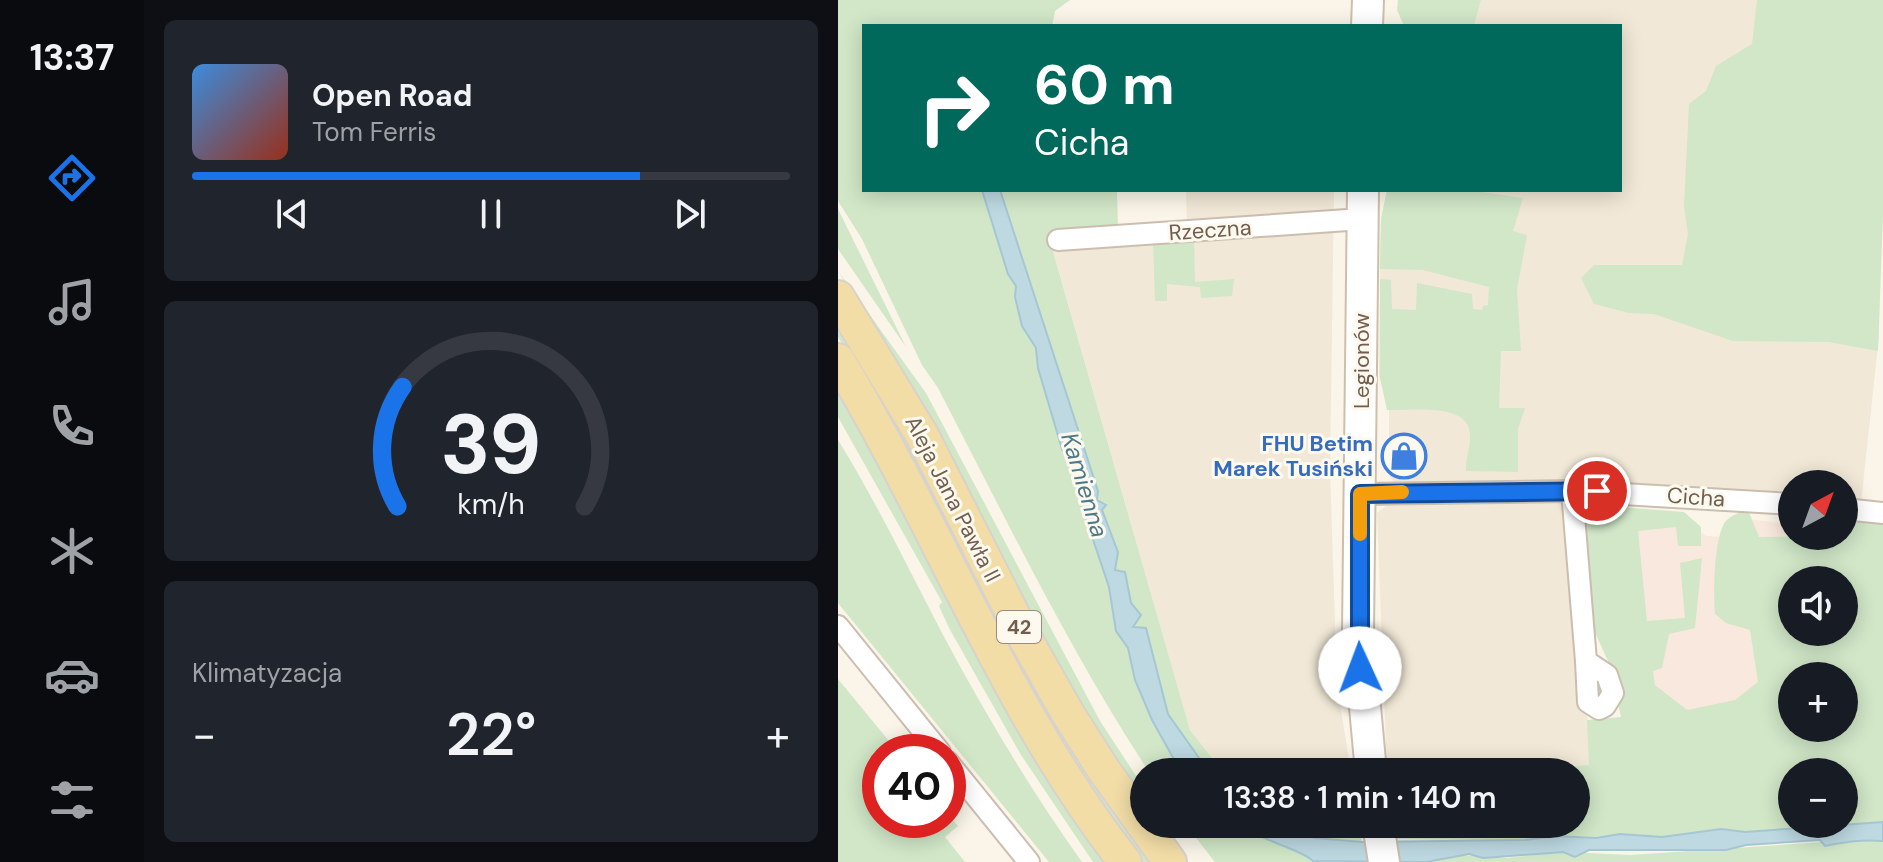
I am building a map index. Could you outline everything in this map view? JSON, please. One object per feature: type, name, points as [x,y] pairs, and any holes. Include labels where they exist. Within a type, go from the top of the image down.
[{"type":"main road","name":"Aleja Jana Pawła II","points":[[838,297],[922,435],[1013,615],[1067,712],[1103,769],[1170,862]]},
{"type":"main road","name":"Aleja Jana Pawła II","points":[[838,360],[904,477],[1004,674],[1061,768],[1125,862]]},
{"type":"street","points":[[1367,24],[1368,0]]},
{"type":"street","name":"Rzeczna","points":[[1058,240],[1362,204]]},
{"type":"street","name":"Legionów","points":[[1362,204],[1358,631],[1369,758]]},
{"type":"street","points":[[1572,491],[1586,661]]},
{"type":"street","name":"Cicha","points":[[1360,494],[1572,491],[1778,503]]},
{"type":"street","points":[[1858,510],[1883,513]]},
{"type":"street","points":[[838,626],[925,734]]},
{"type":"street","points":[[966,784],[1029,862]]},
{"type":"street","points":[[1380,838],[1384,862]]},
{"type":"shaded area","points":[[1481,0],[1883,0],[1879,336],[1861,503],[1858,503],[1858,470],[1778,470],[1778,496],[1574,481],[1394,482],[1389,475],[1389,405],[1379,376],[1381,219],[1387,192],[1622,192],[1622,24],[1475,24]]},
{"type":"shaded area","points":[[1186,192],[1334,192],[1330,469],[1337,686],[1349,758],[1212,758],[1190,730],[1048,233],[1187,222]]},
{"type":"shaded area","points":[[1576,503],[1590,758],[1386,758],[1377,513],[1386,506]]},
{"type":"shaded area","points":[[1607,506],[1679,514],[1706,536],[1727,537],[1747,519],[1778,522],[1778,550],[1821,550],[1805,566],[1778,566],[1778,646],[1809,646],[1827,662],[1778,662],[1778,711],[1664,723],[1629,701]]},
{"type":"green space","points":[[838,0],[1070,0],[1055,11],[1052,24],[862,24],[862,192],[1117,192],[1118,228],[1058,230],[1048,234],[1190,730],[1212,758],[1140,758],[1065,631],[938,388],[922,365],[862,239],[838,201]]},
{"type":"green space","points":[[1398,0],[1481,0],[1475,24],[1403,24],[1397,10]]},
{"type":"green space","points":[[1757,0],[1883,0],[1883,215],[1878,351],[1829,342],[1733,341],[1654,314],[1629,313],[1594,304],[1581,278],[1594,265],[1682,265],[1688,234],[1684,206],[1689,104],[1706,91],[1716,66],[1752,44]]},
{"type":"green space","points":[[1387,192],[1482,192],[1523,198],[1513,231],[1527,235],[1517,290],[1521,351],[1501,351],[1499,408],[1525,408],[1518,429],[1518,472],[1466,471],[1470,434],[1467,424],[1460,417],[1437,410],[1387,410],[1380,378],[1380,279],[1391,280],[1392,309],[1416,310],[1417,283],[1472,294],[1473,309],[1482,310],[1483,306],[1488,305],[1489,287],[1423,270],[1380,269],[1381,219]]},
{"type":"green space","points":[[838,209],[906,347],[838,249]]},
{"type":"green space","points":[[1194,240],[1195,282],[1234,279],[1232,296],[1201,298],[1200,287],[1167,284],[1167,301],[1155,301],[1153,241]]},
{"type":"green space","points":[[838,271],[926,393],[1100,721],[1130,767],[1130,782],[1050,655],[901,372]]},
{"type":"green space","points":[[838,331],[890,405],[1130,822],[1130,838],[1139,838],[1153,862],[1141,862],[1027,690],[891,428],[838,337]]},
{"type":"green space","points":[[838,389],[1109,862],[1093,862],[1021,755],[949,628],[939,606],[942,602],[838,417]]},
{"type":"green space","points":[[838,440],[991,721],[1082,862],[1049,862],[966,760],[966,734],[945,734],[838,603]]},
{"type":"green space","points":[[1607,506],[1684,512],[1701,527],[1701,546],[1678,546],[1676,527],[1638,531],[1647,621],[1685,618],[1680,563],[1702,558],[1695,628],[1669,634],[1662,668],[1653,671],[1655,685],[1687,710],[1735,700],[1758,682],[1750,630],[1726,623],[1715,614],[1716,553],[1725,522],[1748,510],[1759,537],[1778,537],[1778,550],[1858,550],[1858,519],[1883,522],[1883,829],[1858,830],[1858,758],[1778,758],[1778,833],[1590,841],[1396,839],[1590,838],[1587,720],[1621,717],[1608,661],[1592,626],[1586,511]]},
{"type":"green space","points":[[838,679],[883,734],[862,734],[862,838],[946,838],[965,862],[838,862]]},
{"type":"green space","points":[[1196,838],[1361,838],[1365,862],[1215,862]]},
{"type":"green space","points":[[1883,838],[1883,862],[1421,862],[1451,855],[1507,858],[1566,852],[1630,855]]},
{"type":"water","name":"Kamienna","points":[[983,192],[1001,192],[1098,491],[1097,500],[1106,505],[1102,510],[1118,552],[1115,570],[1125,572],[1131,603],[1141,615],[1133,627],[1146,628],[1168,714],[1199,758],[1173,758],[1135,680],[1128,648],[1116,631],[1109,587],[1080,501],[1072,462],[1062,449],[1038,368],[1036,348],[1022,326],[1015,297],[1016,286],[1008,274]]},
{"type":"water","points":[[1883,822],[1883,841],[1854,841],[1825,846],[1820,840],[1746,845],[1726,850],[1589,850],[1575,857],[1563,852],[1483,858],[1469,854],[1426,862],[1313,861],[1264,838],[1362,842],[1526,840],[1596,838],[1620,834],[1662,837],[1721,829],[1745,832],[1778,830],[1778,838],[1858,838],[1858,824]]},
{"type":"slow traffic","points":[[1360,534],[1360,494],[1402,492]]},
{"type":"place","name":"FHU Betim Marek Tusiński","points":[[1404,456]]},
{"type":"route","points":[[1360,668],[1360,494],[1597,491]]}]
